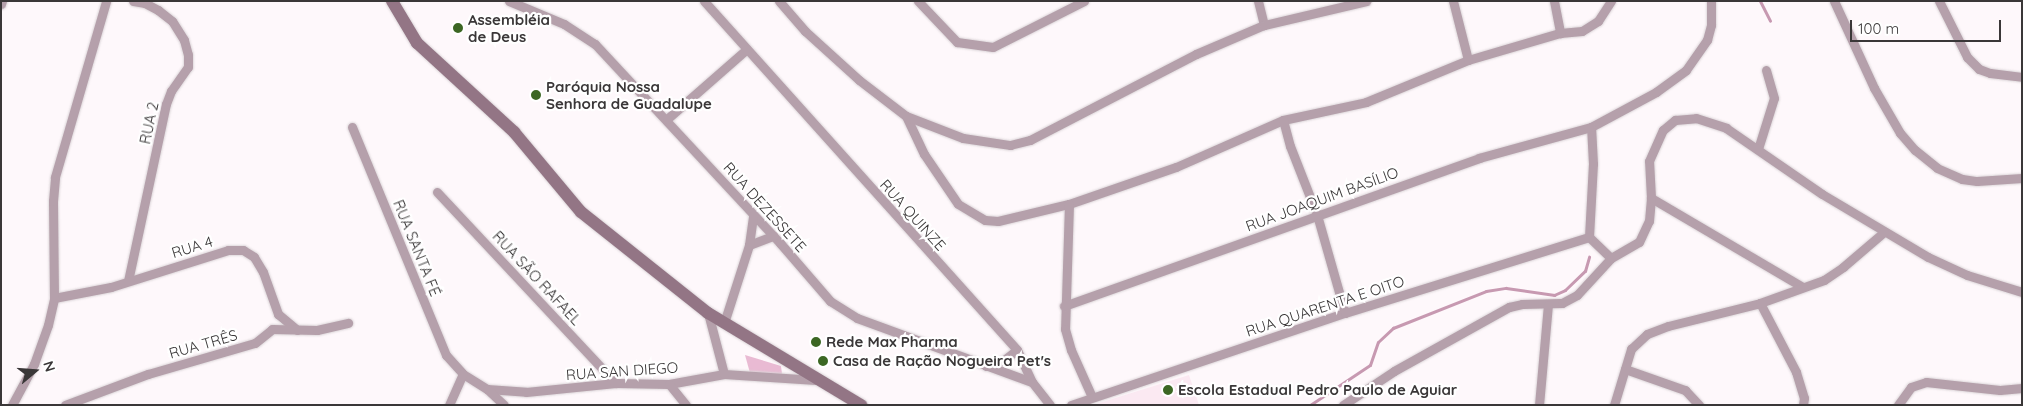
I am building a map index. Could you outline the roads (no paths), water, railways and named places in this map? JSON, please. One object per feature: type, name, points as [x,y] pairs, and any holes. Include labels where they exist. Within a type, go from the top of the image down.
[{"type":"main road","points":[[392,1],[417,43],[514,132],[581,212],[708,312],[816,380],[861,405]]},
{"type":"street","points":[[12,405],[34,364],[48,325],[54,298],[53,201],[55,177],[106,1]]},
{"type":"street","name":"RUA 2","points":[[128,281],[166,104],[171,91],[188,67],[188,55],[184,40],[172,21],[145,3],[133,1]]},
{"type":"street","name":"RUA DEZESSETE","points":[[509,1],[564,24],[595,44],[667,119],[830,301],[857,318],[1032,382]]},
{"type":"street","name":"RUA QUINZE","points":[[704,1],[1017,350],[1032,382],[1050,405]]},
{"type":"street","points":[[712,9],[720,1]]},
{"type":"street","points":[[779,1],[805,31],[858,80],[906,116],[962,138],[1010,145],[1030,140],[1196,54],[1264,25],[1366,1]]},
{"type":"street","points":[[918,1],[957,42],[993,47],[1084,1]]},
{"type":"street","points":[[1258,1],[1264,25]]},
{"type":"street","points":[[1454,1],[1468,60]]},
{"type":"street","points":[[1554,1],[1560,33]]},
{"type":"street","points":[[906,116],[924,154],[958,204],[985,220],[998,221],[1069,204],[1176,167],[1283,120],[1366,102],[1468,60],[1560,33],[1582,31],[1598,21],[1611,1]]},
{"type":"street","name":"RUA JOAQUIM BASÍLIO","points":[[1064,306],[1480,158],[1591,127],[1656,92],[1686,70],[1707,40],[1712,25],[1711,1]]},
{"type":"street","points":[[1834,1],[1874,88],[1900,133],[1915,150],[1936,168],[1962,179],[1977,181],[2022,178]]},
{"type":"street","points":[[1939,1],[1967,57],[1979,69],[1990,73],[2022,77]]},
{"type":"street","points":[[667,119],[747,49]]},
{"type":"street","points":[[1758,149],[1774,98],[1766,70]]},
{"type":"street","points":[[1343,405],[1394,371],[1510,307],[1522,304],[1548,305],[1562,303],[1577,295],[1611,258],[1639,242],[1649,221],[1651,198],[1649,162],[1663,130],[1675,120],[1696,118],[1708,120],[1736,134],[1822,194],[1928,257],[1967,275],[2022,292]]},
{"type":"street","points":[[1283,120],[1290,146],[1317,215],[1345,314]]},
{"type":"street","points":[[1591,127],[1593,164],[1590,237],[1611,258]]},
{"type":"street","name":"RUA SANTA FÉ","points":[[352,128],[446,355],[463,374]]},
{"type":"street","name":"RUA SÃO RAFAEL","points":[[437,192],[616,382]]},
{"type":"street","points":[[1651,198],[1801,286]]},
{"type":"street","points":[[1069,204],[1064,306],[1065,329],[1071,350],[1092,397]]},
{"type":"street","points":[[724,323],[750,245],[753,215]]},
{"type":"street","points":[[1614,405],[1631,349],[1647,334],[1668,326],[1760,303],[1831,276],[1884,232]]},
{"type":"street","points":[[750,245],[773,236]]},
{"type":"street","name":"RUA QUARENTA E OITO","points":[[1071,405],[1345,314],[1590,237]]},
{"type":"street","name":"RUA 4","points":[[54,298],[111,287],[228,250],[243,250],[254,257],[263,272],[278,314],[297,330]]},
{"type":"street","points":[[1760,303],[1796,372],[1803,405]]},
{"type":"street","points":[[1539,405],[1548,305]]},
{"type":"street","points":[[708,312],[724,374]]},
{"type":"street","name":"RUA TRÊS","points":[[65,405],[148,374],[255,343],[272,329],[317,330],[348,323]]},
{"type":"street","points":[[985,366],[1004,360],[1017,350]]},
{"type":"street","points":[[1624,370],[1685,390],[1699,405]]},
{"type":"street","points":[[449,405],[463,374]]},
{"type":"street","name":"RUA SAN DIEGO","points":[[463,374],[487,389],[526,392],[616,382],[668,384],[724,374],[816,380]]},
{"type":"street","points":[[1898,405],[1911,387],[1926,382],[2000,390],[2022,388]]},
{"type":"street","points":[[668,384],[686,405]]},
{"type":"street","points":[[487,389],[504,405]]},
{"type":"waterway","points":[[1760,1],[1770,21]]},
{"type":"waterway","points":[[1310,405],[1370,365],[1378,342],[1393,328],[1486,291],[1506,288],[1554,295],[1565,290],[1585,271],[1589,257]]},
{"type":"place","name":"Assembléia de Deus","points":[[458,28]]},
{"type":"place","name":"Paróquia Nossa Senhora de Guadalupe","points":[[536,95]]},
{"type":"place","name":"Rede Max Pharma","points":[[816,342]]},
{"type":"place","name":"Casa de Ração Nogueira Pet's","points":[[823,361]]},
{"type":"place","name":"Escola Estadual Pedro Paulo de Aguiar","points":[[1168,390]]}]
